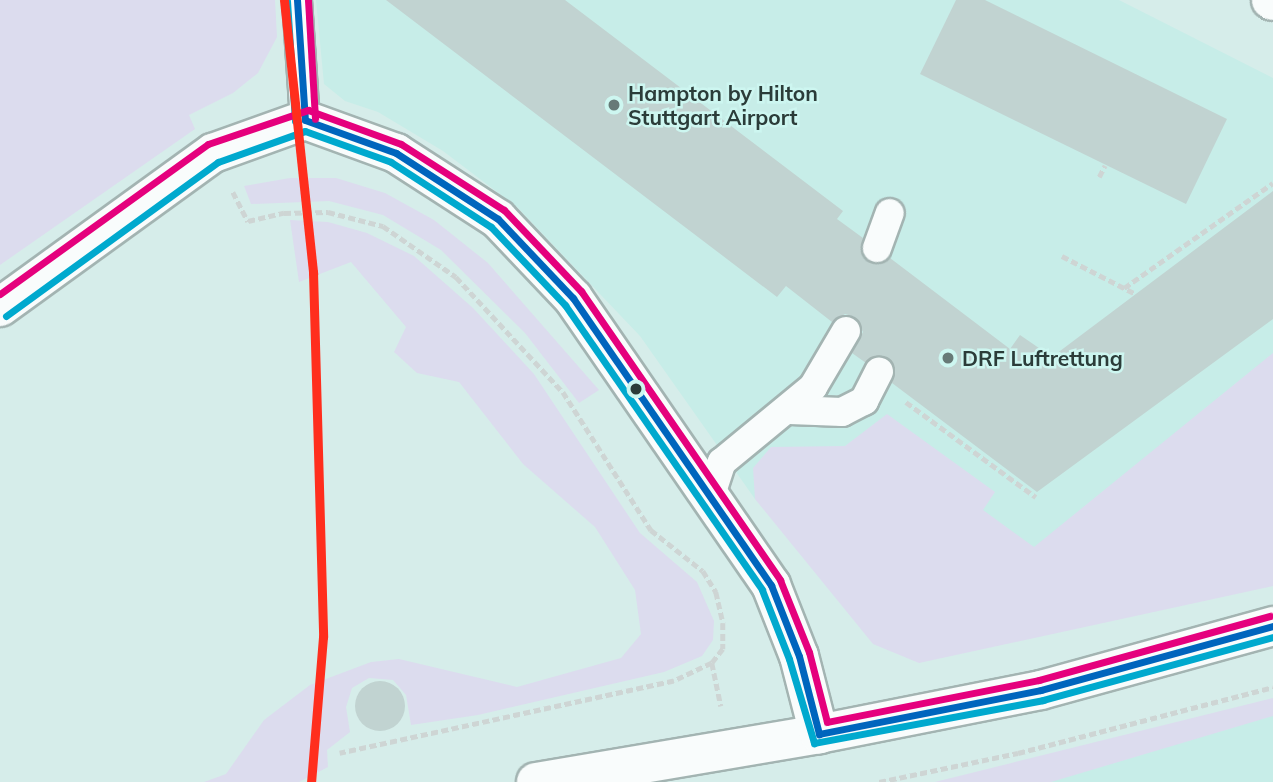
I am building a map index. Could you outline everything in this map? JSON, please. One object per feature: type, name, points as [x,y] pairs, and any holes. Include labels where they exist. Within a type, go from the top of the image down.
[{"type":"street","points":[[0,307],[214,153],[305,120],[396,153],[498,219],[573,298],[771,585],[799,656],[819,734]]},
{"type":"street","points":[[536,782],[819,734],[1041,690],[1273,626]]},
{"type":"lane","points":[[297,0],[305,120]]},
{"type":"lane","points":[[877,248],[890,213]]},
{"type":"lane","points":[[709,498],[722,462],[738,444],[790,410],[813,387],[846,331]]},
{"type":"lane","points":[[790,410],[842,412],[864,401],[877,376]]},
{"type":"path","points":[[214,153],[248,221],[284,213],[328,212],[383,226],[456,277],[563,392],[651,530],[703,571],[716,592],[723,623],[723,649],[712,663],[674,681],[340,753]]},
{"type":"path","points":[[1099,177],[1105,165]]},
{"type":"path","points":[[1125,288],[1273,183]]},
{"type":"path","points":[[1062,256],[1136,294]]},
{"type":"path","points":[[877,376],[1036,496]]},
{"type":"path","points":[[879,782],[1018,753],[1273,687]]},
{"type":"shaded area","points":[[0,0],[275,0],[277,37],[258,73],[233,93],[189,115],[195,129],[0,265]]},
{"type":"shaded area","points":[[316,0],[1119,0],[1273,78],[1273,372],[1031,554],[765,489],[755,499],[640,336],[517,207],[443,151],[378,112],[345,101],[324,84]]},
{"type":"shaded area","points":[[290,178],[336,178],[385,193],[434,220],[488,263],[599,390],[579,403],[525,333],[441,250],[383,215],[329,201],[251,204],[244,186]]},
{"type":"shaded area","points":[[290,220],[328,222],[367,233],[414,256],[473,308],[534,374],[640,533],[697,582],[714,621],[713,640],[702,656],[664,672],[478,715],[411,725],[406,695],[393,680],[369,678],[352,688],[346,707],[350,732],[327,750],[328,767],[299,782],[204,782],[226,774],[264,720],[310,685],[371,662],[399,659],[517,687],[621,658],[641,634],[635,590],[595,527],[523,464],[459,382],[417,373],[394,352],[406,327],[351,262],[299,282]]},
{"type":"shaded area","points":[[1273,353],[1273,586],[919,663],[873,644],[755,499],[753,468],[771,447],[845,446],[887,414],[995,492],[983,510],[1034,547]]},
{"type":"shaded area","points":[[1273,698],[1273,716],[1051,782],[935,782]]},
{"type":"shaded area","points":[[1273,710],[1273,782],[982,782]]},
{"type":"building","points":[[386,0],[565,0],[843,211],[837,219],[863,238],[865,259],[879,264],[890,258],[1010,349],[1020,335],[1052,357],[1273,191],[1273,319],[1037,492],[892,383],[895,371],[887,358],[878,356],[866,363],[852,353],[863,332],[855,317],[845,314],[832,322],[786,286],[777,297]]},
{"type":"building","points":[[956,0],[985,0],[1227,119],[1186,204],[920,74]]},
{"type":"building","points":[[380,681],[398,688],[405,706],[398,724],[380,731],[362,724],[355,706],[362,688]]},
{"type":"transit line","points":[[284,0],[313,272],[323,637],[311,782]]},
{"type":"transit line","points":[[297,0],[305,120]]},
{"type":"transit line","points":[[308,0],[315,119]]},
{"type":"transit line","points":[[287,1],[295,121]]},
{"type":"transit line","points":[[0,294],[208,144],[308,110],[401,144],[504,210],[581,291],[780,580],[809,652],[827,722],[1039,680],[1270,616]]},
{"type":"transit line","points":[[305,120],[396,153],[498,219],[573,298],[771,585],[799,656],[819,734]]},
{"type":"transit line","points":[[6,316],[218,162],[305,131],[391,162],[491,227],[565,305],[762,590],[789,659],[814,743],[1043,700],[1273,637]]},
{"type":"transit line","points":[[819,734],[1041,690],[1273,626]]},
{"type":"place","name":"Hampton by Hilton Stuttgart Airport","points":[[614,105]]},
{"type":"place","name":"DRF Luftrettung","points":[[948,358]]}]
